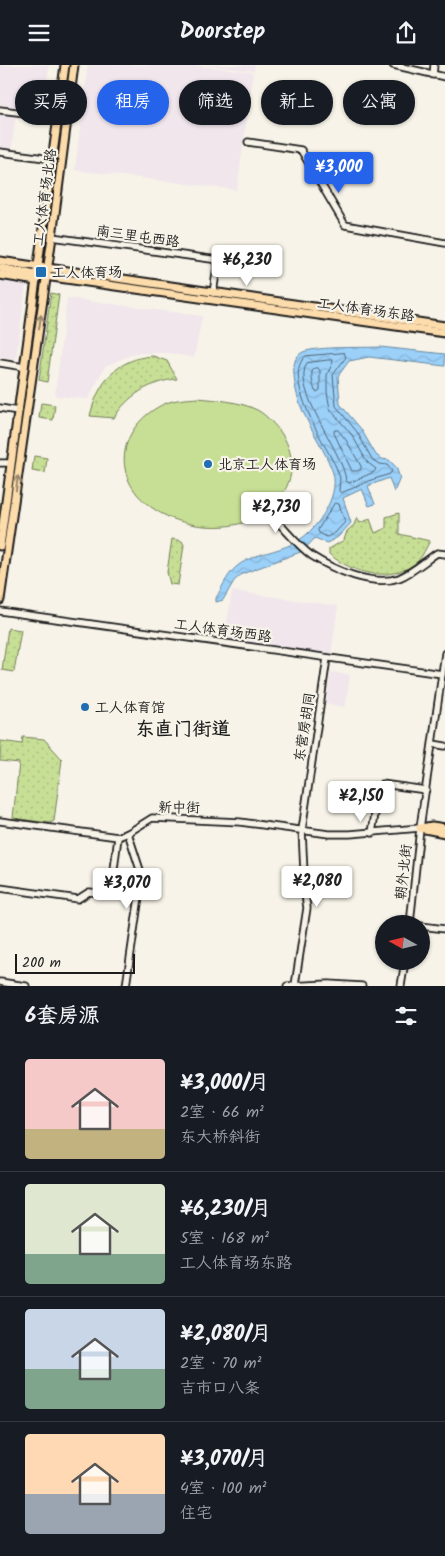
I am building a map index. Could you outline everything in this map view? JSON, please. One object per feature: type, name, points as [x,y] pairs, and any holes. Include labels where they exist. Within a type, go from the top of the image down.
[{"type":"main road","name":"工人体育场北路","points":[[64,80],[66,65]]},
{"type":"main road","name":"工人体育场北路","points":[[0,601],[52,237],[74,65]]},
{"type":"main road","name":"工人体育场北路","points":[[0,546],[57,125]]},
{"type":"main road","points":[[0,261],[36,274]]},
{"type":"main road","points":[[0,268],[36,274]]},
{"type":"main road","points":[[0,275],[46,273]]},
{"type":"main road","name":"工人体育场东路","points":[[46,273],[213,293],[445,326]]},
{"type":"main road","name":"工人体育场东路","points":[[46,273],[445,333]]},
{"type":"main road","points":[[420,828],[432,826],[445,828]]},
{"type":"main road","points":[[420,828],[445,833]]},
{"type":"street","points":[[393,65],[445,77]]},
{"type":"street","points":[[432,75],[434,65]]},
{"type":"street","points":[[0,111],[15,113]]},
{"type":"street","points":[[248,142],[301,150],[345,225],[445,243]]},
{"type":"street","points":[[0,152],[52,159]]},
{"type":"street","name":"南三里屯西路","points":[[52,237],[218,260],[213,293]]},
{"type":"street","points":[[0,363],[24,367]]},
{"type":"street","points":[[0,408],[18,411]]},
{"type":"street","points":[[0,463],[7,463]]},
{"type":"street","points":[[274,518],[307,551],[344,573],[365,578],[389,580],[400,577],[437,553],[445,554]]},
{"type":"street","name":"工人体育场西路","points":[[0,611],[442,674]]},
{"type":"street","name":"朝外北街","points":[[411,915],[420,828],[445,653]]},
{"type":"street","name":"东营房胡同","points":[[296,985],[307,908],[302,830],[328,658]]},
{"type":"street","points":[[433,744],[445,746]]},
{"type":"street","points":[[372,833],[379,788],[382,785],[426,790]]},
{"type":"street","name":"新中街","points":[[0,821],[118,837],[152,819],[240,822],[329,834],[372,833],[420,828]]},
{"type":"street","points":[[126,986],[142,876],[128,833]]},
{"type":"street","points":[[0,888],[78,899],[89,892],[111,894],[118,837]]},
{"type":"street","points":[[430,927],[445,929]]},
{"type":"street","points":[[401,986],[404,970]]},
{"type":"street","points":[[0,983],[26,986]]},
{"type":"street","points":[[287,986],[329,983],[362,986]]},
{"type":"shaded area","points":[[0,65],[49,65],[47,80],[15,80],[15,110],[0,108]]},
{"type":"shaded area","points":[[88,65],[191,65],[253,72],[251,87],[251,80],[179,80],[179,125],[246,125],[237,190],[75,170],[81,125],[87,125],[86,80]]},
{"type":"shaded area","points":[[204,65],[255,65],[254,71]]},
{"type":"shaded area","points":[[0,113],[15,114],[11,152],[0,151]]},
{"type":"shaded area","points":[[0,280],[26,284],[16,359],[0,357]]},
{"type":"shaded area","points":[[67,298],[202,316],[194,358],[170,353],[135,353],[105,366],[88,399],[55,396]]},
{"type":"shaded area","points":[[232,591],[338,606],[331,655],[224,639]]},
{"type":"shaded area","points":[[331,672],[350,675],[345,707],[326,704]]},
{"type":"green space","points":[[51,293],[59,295],[47,382],[39,380]]},
{"type":"green space","points":[[153,356],[167,361],[177,379],[149,386],[126,403],[114,418],[90,416],[98,393],[111,374],[129,362]]},
{"type":"green space","name":"北京工人体育场","points":[[198,398],[235,403],[257,410],[266,416],[279,430],[288,447],[292,463],[290,479],[283,493],[273,505],[260,515],[244,523],[214,527],[178,521],[155,510],[146,503],[137,494],[129,481],[124,455],[127,442],[141,420],[168,402]]},
{"type":"green space","points":[[41,403],[55,405],[53,420],[39,418]]},
{"type":"green space","points":[[34,456],[47,458],[45,473],[32,471]]},
{"type":"green space","points":[[399,513],[399,534],[430,541],[420,559],[408,568],[385,574],[373,574],[349,567],[329,554],[329,549],[344,540],[347,531],[354,525],[357,517],[360,523],[370,519],[375,533],[386,528],[386,517]]},
{"type":"green space","points":[[172,539],[182,541],[184,545],[178,585],[170,584],[167,572]]},
{"type":"green space","points":[[8,628],[21,630],[14,672],[2,670]]},
{"type":"green space","points":[[23,737],[44,739],[62,759],[54,821],[49,823],[13,818],[19,763],[0,761],[1,741],[22,744]]},
{"type":"water","points":[[380,347],[445,354],[445,366],[369,357],[349,361],[338,376],[340,404],[361,429],[376,455],[382,459],[389,460],[396,467],[400,478],[394,492],[389,478],[368,486],[375,504],[369,506],[362,489],[343,498],[351,523],[338,537],[327,543],[315,538],[303,551],[242,574],[234,581],[223,600],[216,602],[216,598],[226,579],[240,564],[253,557],[294,543],[310,531],[324,513],[333,493],[333,473],[299,402],[294,372],[296,359],[303,352],[310,350]]},
{"type":"place","name":"工人体育场","points":[[41,272]]},
{"type":"place","name":"北京工人体育场","points":[[208,464]]},
{"type":"place","name":"工人体育馆","points":[[85,707]]},
{"type":"district","name":"东直门街道","points":[[183,728]]}]
